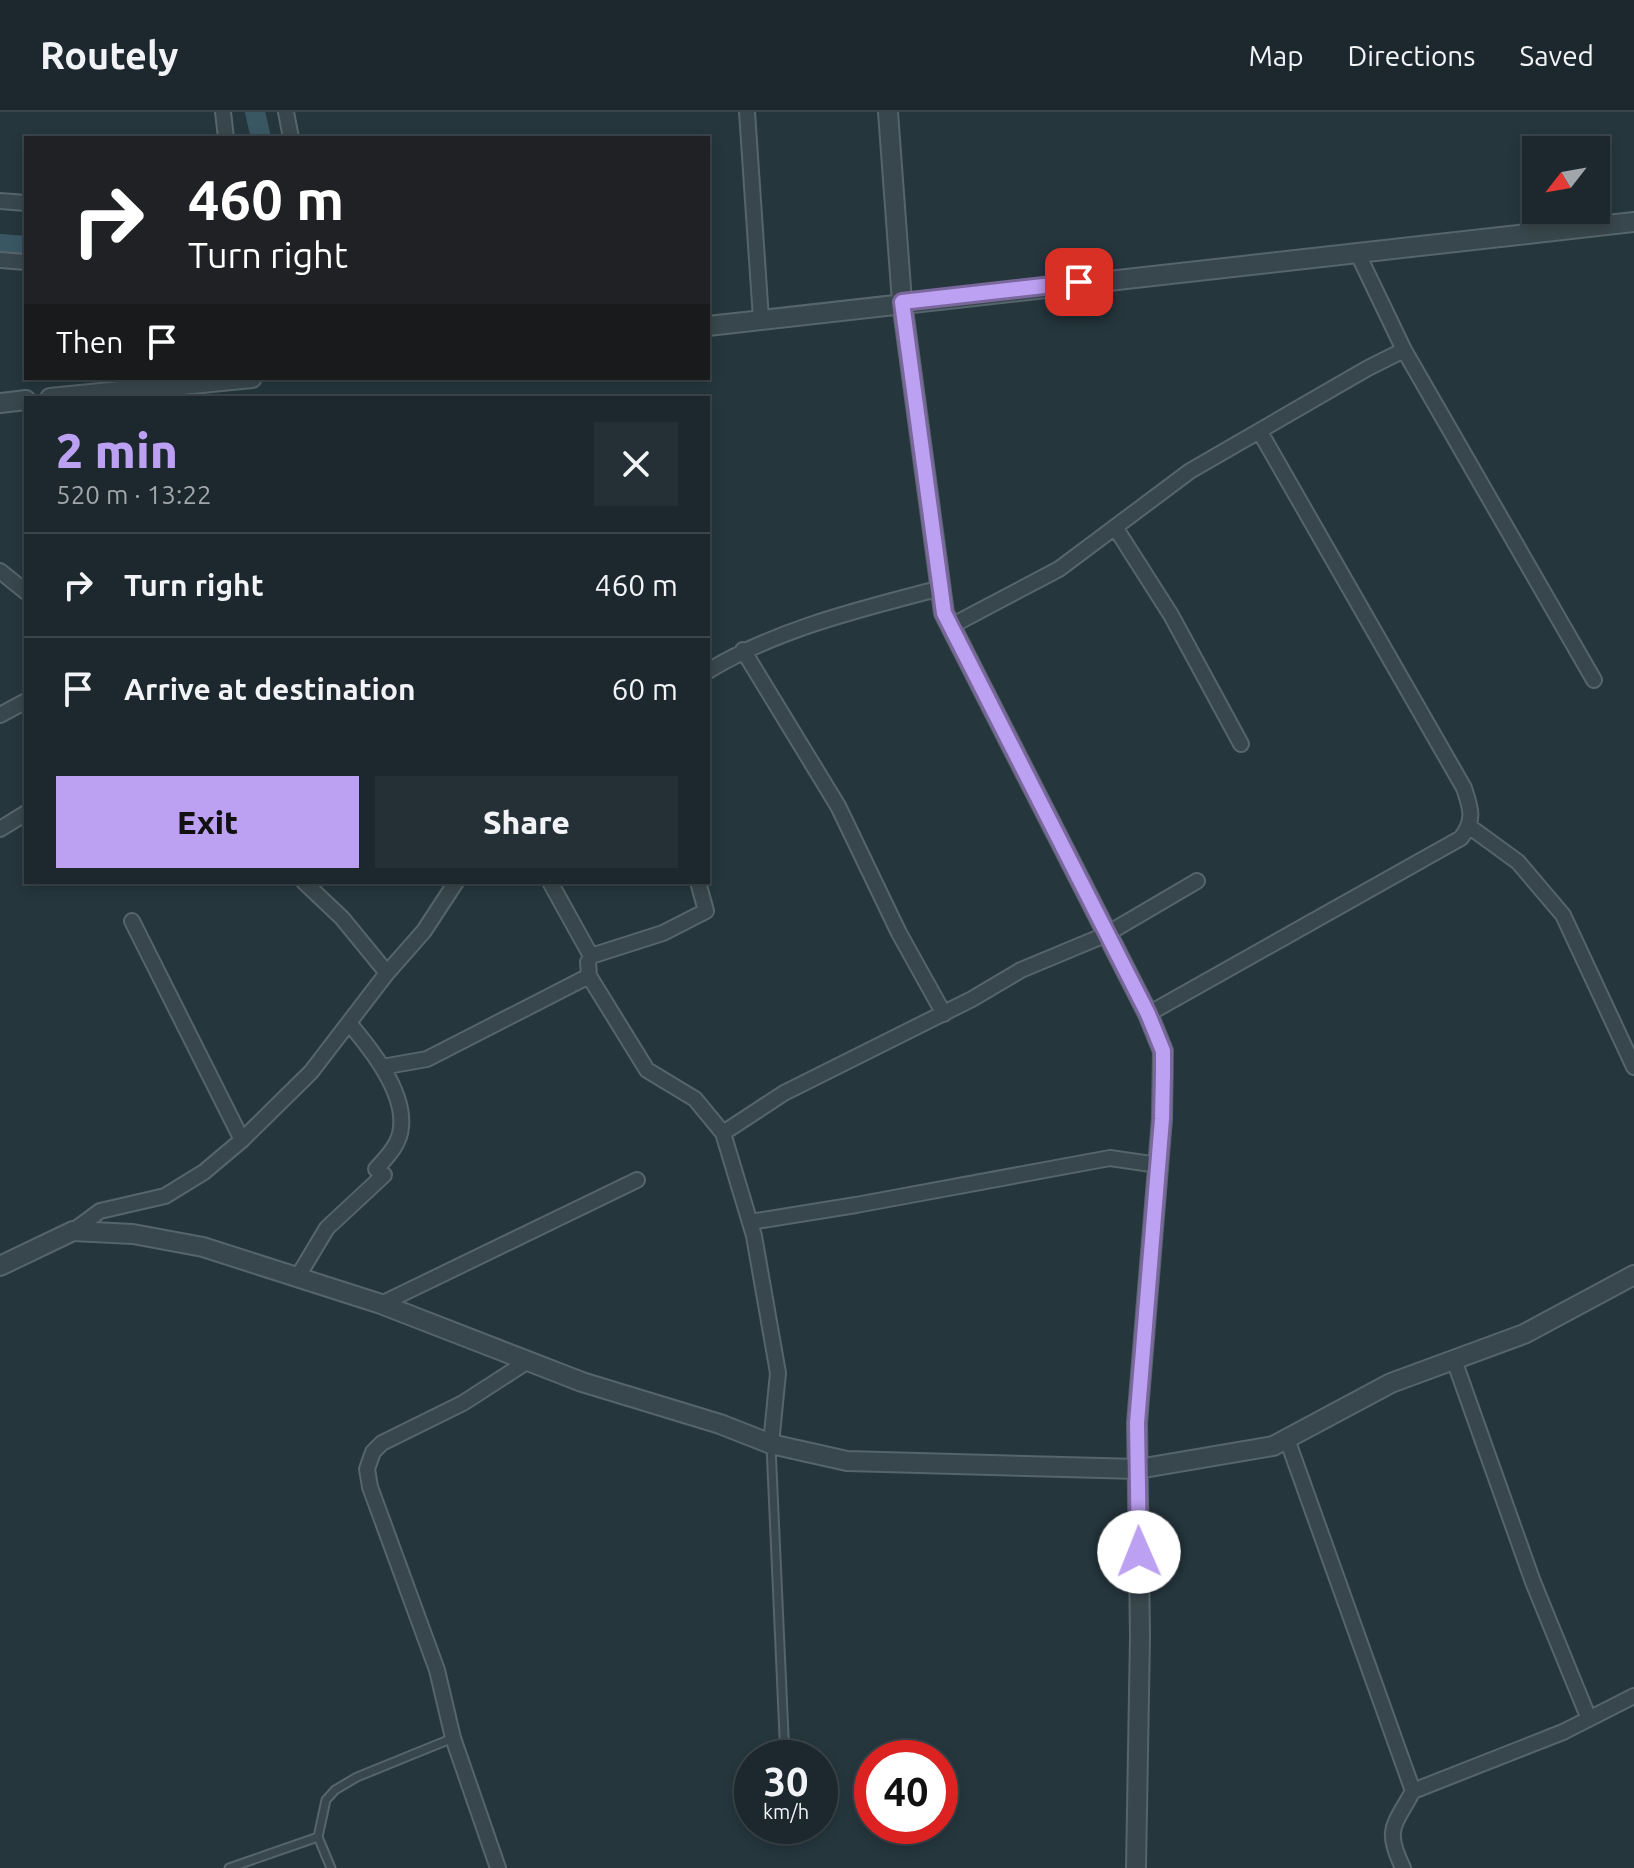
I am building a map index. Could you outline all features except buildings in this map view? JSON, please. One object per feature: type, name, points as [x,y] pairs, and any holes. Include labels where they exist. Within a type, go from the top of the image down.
[{"type":"street","points":[[223,112],[226,136]]},
{"type":"street","points":[[286,112],[291,136]]},
{"type":"street","points":[[747,112],[761,319]]},
{"type":"street","points":[[888,112],[902,302],[944,613],[1105,935],[1148,1014],[1163,1051],[1158,1165],[1137,1423],[1140,1636],[1136,1868]]},
{"type":"street","points":[[0,201],[24,203]]},
{"type":"street","points":[[710,326],[1634,222]]},
{"type":"street","points":[[1357,252],[1404,350],[1594,680]]},
{"type":"street","points":[[0,260],[24,262]]},
{"type":"street","points":[[951,626],[1059,569],[1190,471],[1404,350]]},
{"type":"street","points":[[70,396],[232,380]]},
{"type":"street","points":[[0,403],[24,400]]},
{"type":"street","points":[[1148,1014],[1461,838],[1470,827],[1471,809],[1464,788],[1260,432]]},
{"type":"street","points":[[1115,527],[1171,615],[1241,744]]},
{"type":"street","points":[[0,571],[24,590]]},
{"type":"street","points":[[710,670],[743,650],[862,609],[941,588]]},
{"type":"street","points":[[743,650],[838,806],[899,933],[944,1014]]},
{"type":"street","points":[[0,715],[24,702]]},
{"type":"street","points":[[0,829],[24,814]]},
{"type":"street","points":[[1470,827],[1518,862],[1563,915],[1634,1067]]},
{"type":"street","points":[[723,1133],[784,1093],[944,1014],[1021,970],[1105,935],[1197,881]]},
{"type":"street","points":[[306,884],[342,918],[387,973]]},
{"type":"street","points":[[0,1266],[73,1231],[100,1211],[165,1196],[204,1172],[242,1140],[311,1072],[387,973],[424,931],[455,884]]},
{"type":"street","points":[[551,884],[591,956]]},
{"type":"street","points":[[699,884],[706,911],[663,933],[591,956],[589,976],[647,1070],[695,1099],[723,1133],[750,1222],[778,1373],[771,1444]]},
{"type":"street","points":[[132,921],[242,1140]]},
{"type":"street","points":[[382,1067],[427,1059],[589,976]]},
{"type":"street","points":[[297,1278],[327,1228],[380,1172],[402,1128],[396,1097],[382,1067],[349,1023]]},
{"type":"street","points":[[750,1222],[1110,1158],[1158,1165]]},
{"type":"street","points":[[381,1304],[637,1180]]},
{"type":"street","points":[[73,1231],[133,1234],[203,1247],[381,1304],[582,1382],[720,1424],[771,1444],[847,1461],[1138,1469],[1273,1446],[1391,1383],[1524,1334],[1634,1275]]},
{"type":"street","points":[[1454,1360],[1533,1582],[1589,1719]]},
{"type":"street","points":[[498,1868],[453,1738],[437,1670],[381,1522],[367,1469],[373,1452],[382,1443],[463,1403],[528,1361]]},
{"type":"street","points":[[1287,1439],[1413,1791]]},
{"type":"street","points":[[1403,1868],[1392,1847],[1391,1832],[1413,1791],[1563,1732],[1634,1696]]},
{"type":"lane","points":[[771,1444],[784,1740]]},
{"type":"lane","points":[[331,1868],[318,1837],[326,1800],[335,1790],[357,1777],[453,1738]]},
{"type":"lane","points":[[229,1868],[318,1837]]},
{"type":"waterway","points":[[255,112],[261,136]]},
{"type":"waterway","points":[[0,244],[24,246]]},
{"type":"route","points":[[1079,282],[902,302],[944,613],[1105,935],[1148,1014],[1163,1051],[1162,1119],[1137,1423],[1139,1552]]}]
